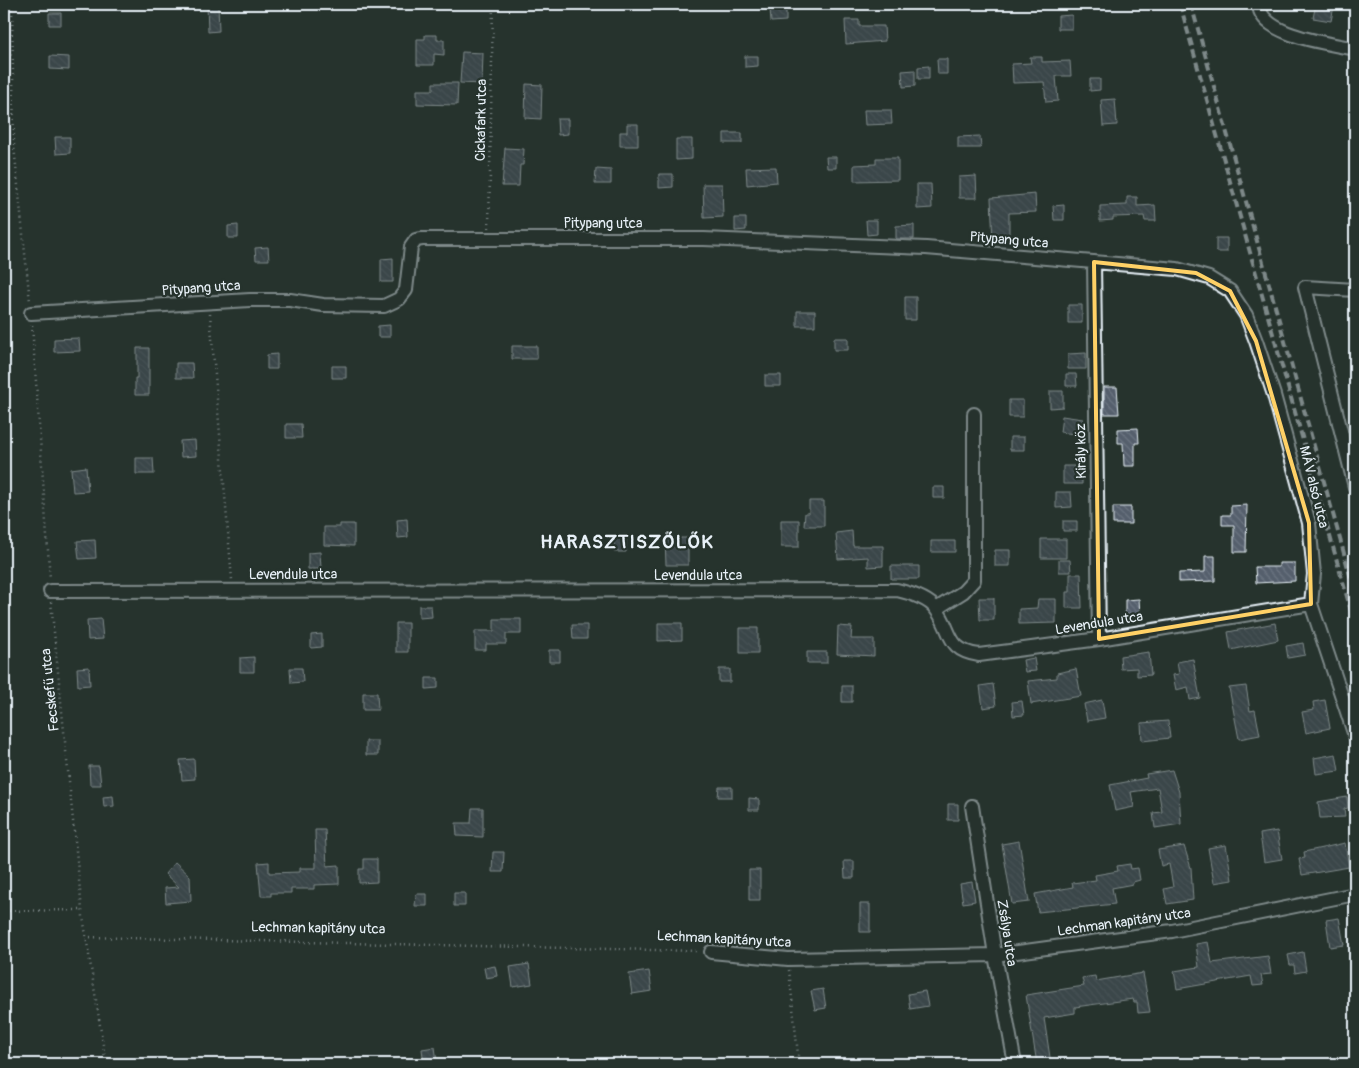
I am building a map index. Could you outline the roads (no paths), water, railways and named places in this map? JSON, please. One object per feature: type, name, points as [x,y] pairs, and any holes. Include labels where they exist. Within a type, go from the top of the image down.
[{"type":"street","points":[[1259,4],[1259,11],[1267,23],[1281,31],[1355,49]]},
{"type":"street","name":"Pitypang utca","points":[[31,313],[209,304],[250,300],[290,300],[323,305],[384,306],[399,299],[406,290],[410,252],[416,240],[489,238],[704,238],[926,248],[1177,270],[1203,276],[1220,284]]},
{"type":"street","name":"Király köz","points":[[1094,262],[1099,639]]},
{"type":"street","name":"MÁV alsó utca","points":[[1220,284],[1230,291],[1246,315],[1274,395],[1309,523],[1314,574],[1311,604],[1355,736]]},
{"type":"street","points":[[1355,290],[1305,287],[1355,487]]},
{"type":"street","points":[[936,609],[963,592],[974,580],[974,414]]},
{"type":"street","name":"Levendula utca","points":[[50,590],[897,590],[917,596],[936,609],[953,643],[968,653],[979,655],[1099,639],[1311,604]]},
{"type":"street","name":"Zsálya utca","points":[[972,806],[995,955],[1015,1064]]},
{"type":"street","name":"Lechman kapitány utca","points":[[711,952],[788,958],[995,955],[1172,931],[1355,894]]},
{"type":"railway","points":[[1180,4],[1355,625]]},
{"type":"railway","points":[[1191,4],[1355,593]]},
{"type":"district","name":"HARASZTISZŐLŐK","points":[[627,542]]}]
